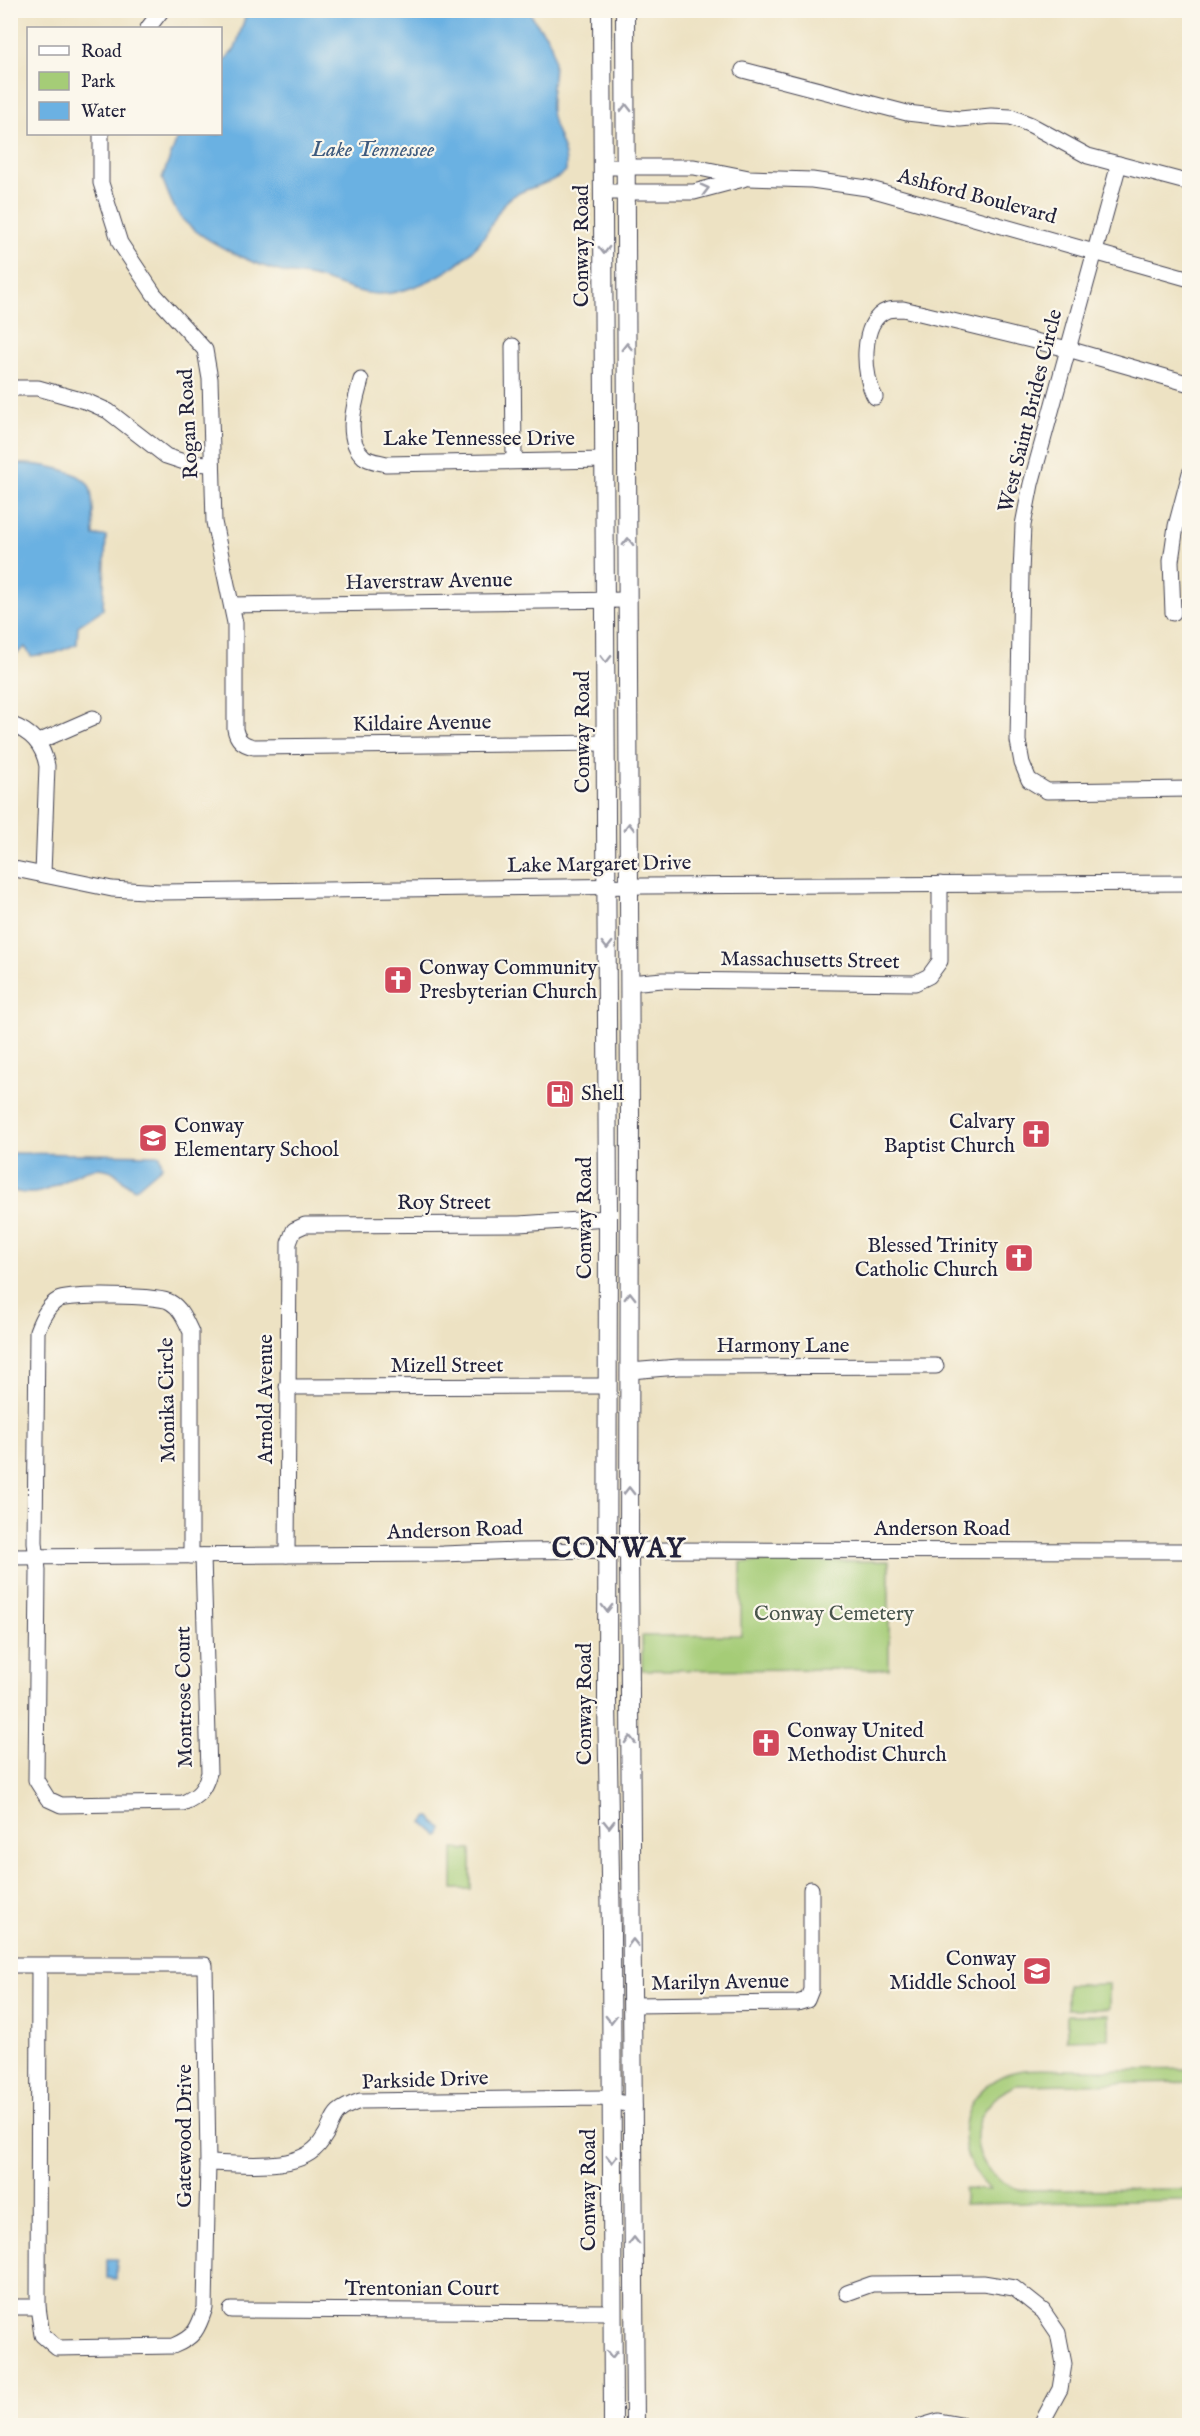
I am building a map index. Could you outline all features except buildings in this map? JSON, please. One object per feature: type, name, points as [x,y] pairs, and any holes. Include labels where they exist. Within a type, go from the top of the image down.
[{"type":"main road","name":"Conway Road","points":[[602,10],[607,886],[608,1791],[611,1933],[613,2426]]},
{"type":"main road","points":[[625,10],[629,1550],[634,2005],[635,2426]]},
{"type":"main road","points":[[608,1320],[619,1354],[630,1371]]},
{"type":"main road","points":[[611,1933],[622,1989],[625,1997],[634,2005]]},
{"type":"main road","points":[[612,2214],[623,2264],[634,2279]]},
{"type":"main road","points":[[612,2312],[623,2330],[635,2376]]},
{"type":"street","points":[[149,27],[162,10]]},
{"type":"street","points":[[744,70],[907,113],[960,119],[1011,117],[1031,125],[1088,156],[1190,183]]},
{"type":"street","name":"Rogan Road","points":[[101,135],[101,183],[120,243],[154,294],[205,350],[210,379],[214,522],[235,623],[236,729],[240,741]]},
{"type":"street","name":"West Saint Brides Circle","points":[[1119,164],[1031,484],[1023,525],[1018,741],[1022,763],[1029,780],[1047,791],[1190,789]]},
{"type":"street","name":"Ashford Boulevard","points":[[604,167],[694,167],[749,178],[812,180],[867,188],[1190,279]]},
{"type":"street","name":"Ashford Boulevard","points":[[604,192],[694,192],[749,178]]},
{"type":"street","points":[[875,397],[867,378],[868,334],[887,310],[903,309],[1068,349],[1190,384]]},
{"type":"street","points":[[513,346],[514,460]]},
{"type":"street","name":"Lake Tennessee Drive","points":[[361,380],[353,409],[354,445],[365,459],[386,464],[605,460]]},
{"type":"street","points":[[10,388],[38,388],[88,402],[108,411],[166,456],[187,463],[212,464]]},
{"type":"street","points":[[1173,613],[1173,549],[1176,526],[1190,473]]},
{"type":"street","name":"Haverstraw Avenue","points":[[232,605],[628,600]]},
{"type":"street","points":[[38,742],[93,718]]},
{"type":"street","points":[[10,724],[23,729],[38,742],[45,754],[44,874]]},
{"type":"street","name":"Kildaire Avenue","points":[[240,741],[246,746],[254,747],[606,743]]},
{"type":"street","name":"Lake Margaret Drive","points":[[10,868],[112,889],[161,892],[607,886],[1190,883]]},
{"type":"street","name":"Massachusetts Street","points":[[629,982],[663,980],[915,983],[928,976],[940,961],[940,884]]},
{"type":"street","name":"Roy Street","points":[[289,1243],[294,1230],[304,1225],[519,1224],[608,1218]]},
{"type":"street","name":"Arnold Avenue","points":[[287,1555],[289,1243]]},
{"type":"street","name":"Monika Circle","points":[[37,1557],[35,1542],[37,1331],[43,1316],[57,1300],[73,1296],[149,1298],[169,1301],[181,1313],[191,1332],[197,1556]]},
{"type":"street","name":"Harmony Lane","points":[[630,1371],[678,1367],[936,1366]]},
{"type":"street","name":"Mizell Street","points":[[287,1387],[608,1386]]},
{"type":"street","name":"Anderson Road","points":[[10,1557],[607,1550],[1190,1551]]},
{"type":"street","name":"Montrose Court","points":[[37,1557],[36,1780],[40,1790],[48,1799],[61,1805],[183,1803],[195,1798],[205,1788],[209,1773],[197,1556]]},
{"type":"street","points":[[608,1791],[631,1799]]},
{"type":"street","name":"Marilyn Avenue","points":[[634,2005],[796,2003],[807,2000],[811,1990],[811,1889]]},
{"type":"street","points":[[10,1965],[39,1965],[38,2307],[10,2307]]},
{"type":"street","name":"Gatewood Drive","points":[[38,2307],[42,2335],[57,2348],[173,2346],[187,2341],[198,2328],[205,2308],[208,2163],[205,1965],[39,1965]]},
{"type":"street","name":"Parkside Drive","points":[[208,2163],[287,2163],[306,2157],[321,2142],[332,2117],[345,2106],[360,2101],[592,2098],[634,2106]]},
{"type":"street","points":[[847,2293],[872,2284],[983,2283],[1014,2288],[1043,2311],[1058,2333],[1064,2364],[1060,2389],[1040,2426]]},
{"type":"street","name":"Trentonian Court","points":[[231,2310],[612,2312]]},
{"type":"street","points":[[922,2426],[939,2421],[966,2426]]},
{"type":"green space","name":"Conway Cemetery","points":[[889,1561],[889,1669],[642,1670],[642,1636],[741,1635],[741,1562]]},
{"type":"green space","points":[[453,1849],[471,1850],[471,1889],[453,1889]]},
{"type":"green space","points":[[1109,1984],[1109,2009],[1067,2009],[1067,1985]]},
{"type":"green space","points":[[1067,2015],[1109,2015],[1109,2039],[1067,2040]]},
{"type":"green space","points":[[1189,2069],[1189,2082],[1016,2085],[998,2095],[986,2109],[979,2124],[977,2139],[980,2155],[989,2169],[1002,2181],[1021,2190],[1189,2189],[1189,2200],[964,2204],[964,2189],[990,2190],[978,2176],[969,2160],[964,2135],[969,2109],[988,2084],[1010,2073],[1028,2070]]},
{"type":"water","name":"Lake Tennessee","points":[[247,11],[530,11],[553,50],[551,112],[565,155],[566,171],[554,179],[513,196],[500,210],[487,232],[471,252],[455,266],[414,287],[379,294],[362,292],[313,277],[274,270],[232,253],[194,230],[174,207],[162,178],[179,135],[222,135],[222,63],[235,49]]},
{"type":"water","points":[[11,464],[54,468],[77,475],[85,481],[90,488],[93,505],[94,536],[106,536],[103,609],[78,626],[77,644],[55,653],[31,656],[25,647],[11,658]]},
{"type":"water","points":[[10,1153],[160,1155],[162,1166],[135,1189],[113,1172],[96,1168],[51,1188],[26,1193],[11,1190]]},
{"type":"water","points":[[431,1817],[442,1828],[441,1835],[438,1836],[423,1823]]},
{"type":"water","points":[[107,2259],[117,2259],[116,2279],[107,2278]]},
{"type":"place","name":"Conway Community Presbyterian Church","points":[[398,980]]},
{"type":"place","name":"Shell","points":[[560,1094]]},
{"type":"place","name":"Calvary Baptist Church","points":[[1036,1134]]},
{"type":"place","name":"Conway Elementary School","points":[[153,1138]]},
{"type":"place","name":"Blessed Trinity Catholic Church","points":[[1019,1258]]},
{"type":"place","name":"Conway United Methodist Church","points":[[766,1743]]},
{"type":"place","name":"Conway Middle School","points":[[1037,1971]]},
{"type":"district","name":"CONWAY","points":[[619,1550]]}]
